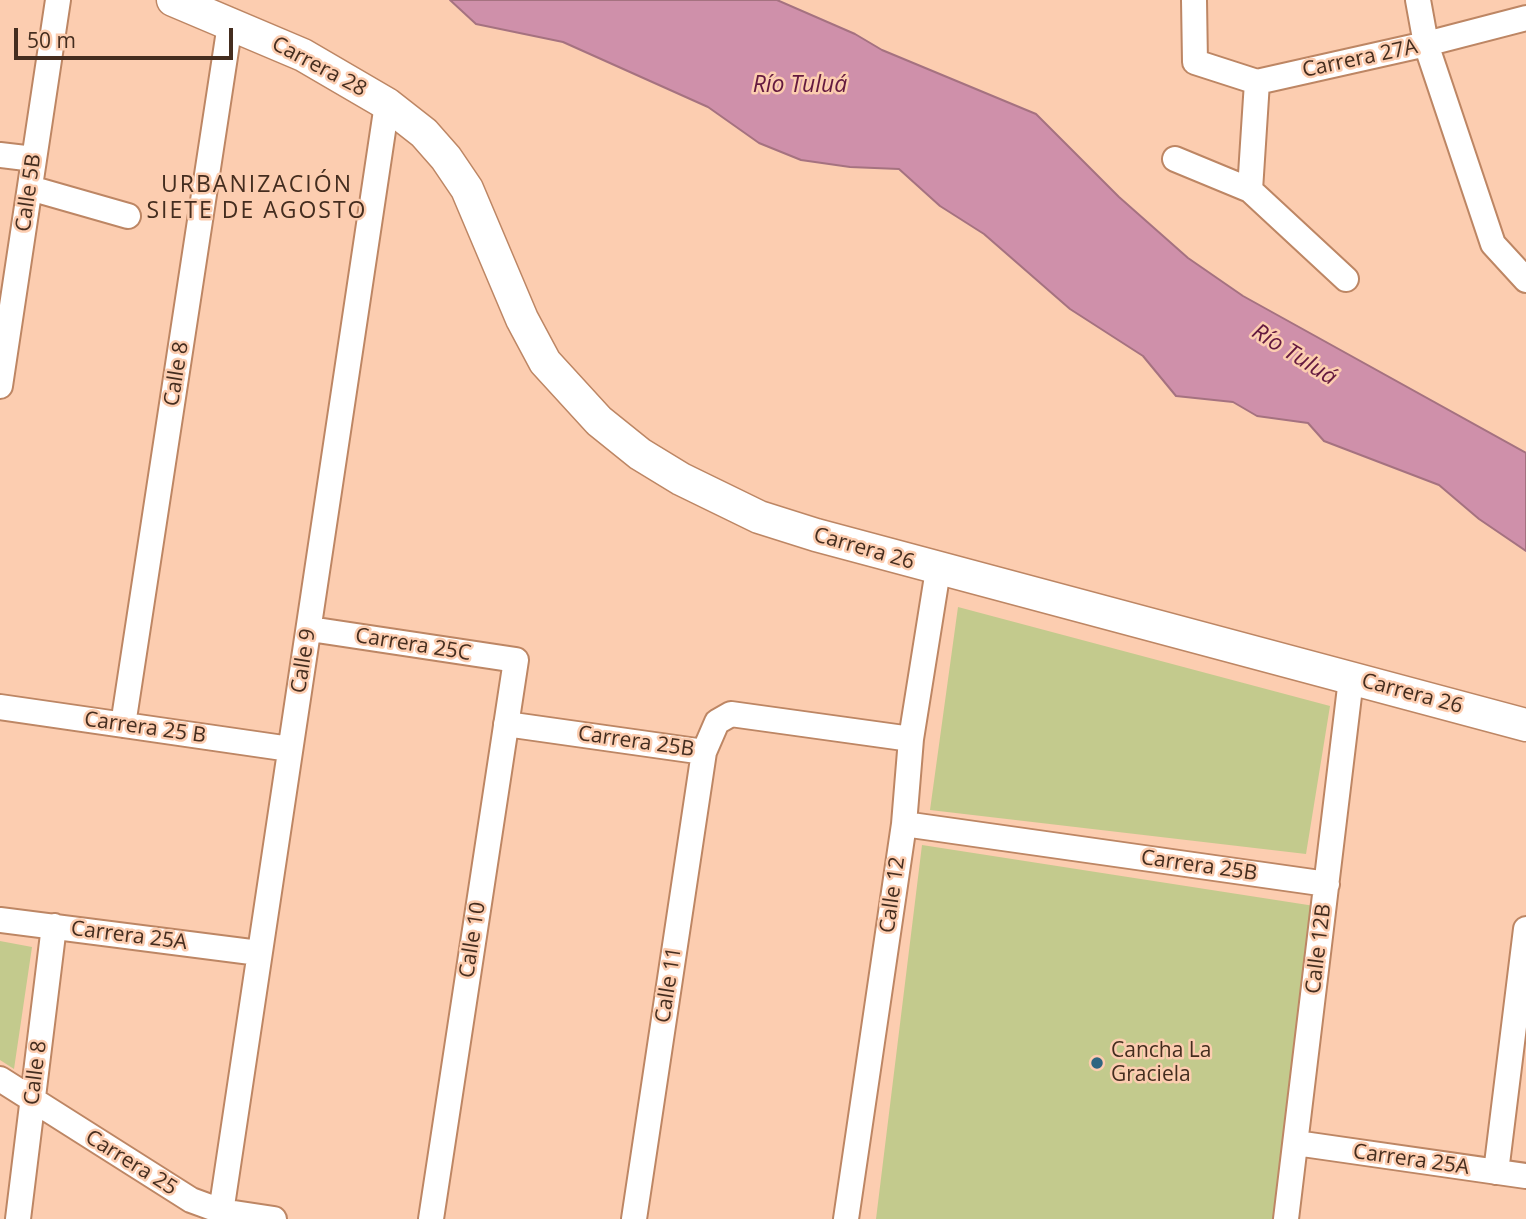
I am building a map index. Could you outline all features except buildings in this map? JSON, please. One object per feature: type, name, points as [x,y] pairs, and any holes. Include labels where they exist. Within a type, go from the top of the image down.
[{"type":"street","name":"Calle 5B","points":[[0,386],[58,0]]},
{"type":"street","name":"Carrera 28","points":[[173,0],[303,55],[387,104]]},
{"type":"street","points":[[1194,0],[1195,62],[1257,82],[1250,190]]},
{"type":"street","points":[[1418,0],[1426,44],[1493,244],[1526,279]]},
{"type":"street","name":"Carrera 27A","points":[[1257,82],[1426,44],[1526,18]]},
{"type":"street","name":"Calle 8","points":[[123,725],[230,24]]},
{"type":"street","name":"Carrera 26","points":[[387,104],[425,133],[446,158],[478,212],[522,319],[545,362],[598,421],[639,454],[730,504],[816,535],[938,570],[1526,725]]},
{"type":"street","name":"Calle 9","points":[[220,1215],[387,104]]},
{"type":"street","points":[[0,155],[34,159]]},
{"type":"street","points":[[1175,159],[1250,190],[1346,279]]},
{"type":"street","points":[[30,188],[128,216]]},
{"type":"street","name":"Calle 12","points":[[846,1219],[904,824],[911,739],[938,570]]},
{"type":"street","name":"Carrera 25C","points":[[310,629],[516,660]]},
{"type":"street","name":"Calle 10","points":[[431,1219],[516,660]]},
{"type":"street","name":"Calle 12B","points":[[1286,1219],[1351,678]]},
{"type":"street","name":"Carrera 25 B","points":[[0,707],[290,749]]},
{"type":"street","name":"Carrera 25B","points":[[506,724],[704,752],[717,722],[731,713],[911,739]]},
{"type":"street","name":"Calle 11","points":[[634,1219],[704,752]]},
{"type":"street","name":"Carrera 25B","points":[[904,824],[1327,884]]},
{"type":"street","name":"Carrera 25A","points":[[0,920],[259,953]]},
{"type":"street","name":"Calle 8","points":[[18,1219],[54,926]]},
{"type":"street","points":[[1496,1172],[1526,929]]},
{"type":"street","name":"Carrera 25","points":[[1,1082],[191,1200],[220,1215],[274,1219]]},
{"type":"street","name":"Carrera 25A","points":[[1296,1143],[1526,1176]]},
{"type":"green space","points":[[958,607],[1330,706],[1306,854],[930,810]]},
{"type":"green space","name":"Cancha La Graciela","points":[[922,845],[1321,907],[1277,1219],[876,1219]]},
{"type":"green space","points":[[0,941],[32,947],[14,1069],[0,1060]]},
{"type":"water","name":"Río Tuluá","points":[[450,0],[777,0],[855,34],[882,50],[1036,114],[1119,197],[1188,258],[1243,296],[1526,453],[1526,551],[1479,519],[1439,485],[1324,441],[1308,423],[1257,416],[1233,402],[1176,396],[1143,356],[1070,309],[984,234],[940,206],[899,169],[850,167],[801,160],[759,143],[708,107],[563,42],[476,24]]},
{"type":"place","name":"Cancha La Graciela","points":[[1097,1063]]},
{"type":"district","name":"URBANIZACIÓN SIETE DE AGOSTO","points":[[257,198]]}]
